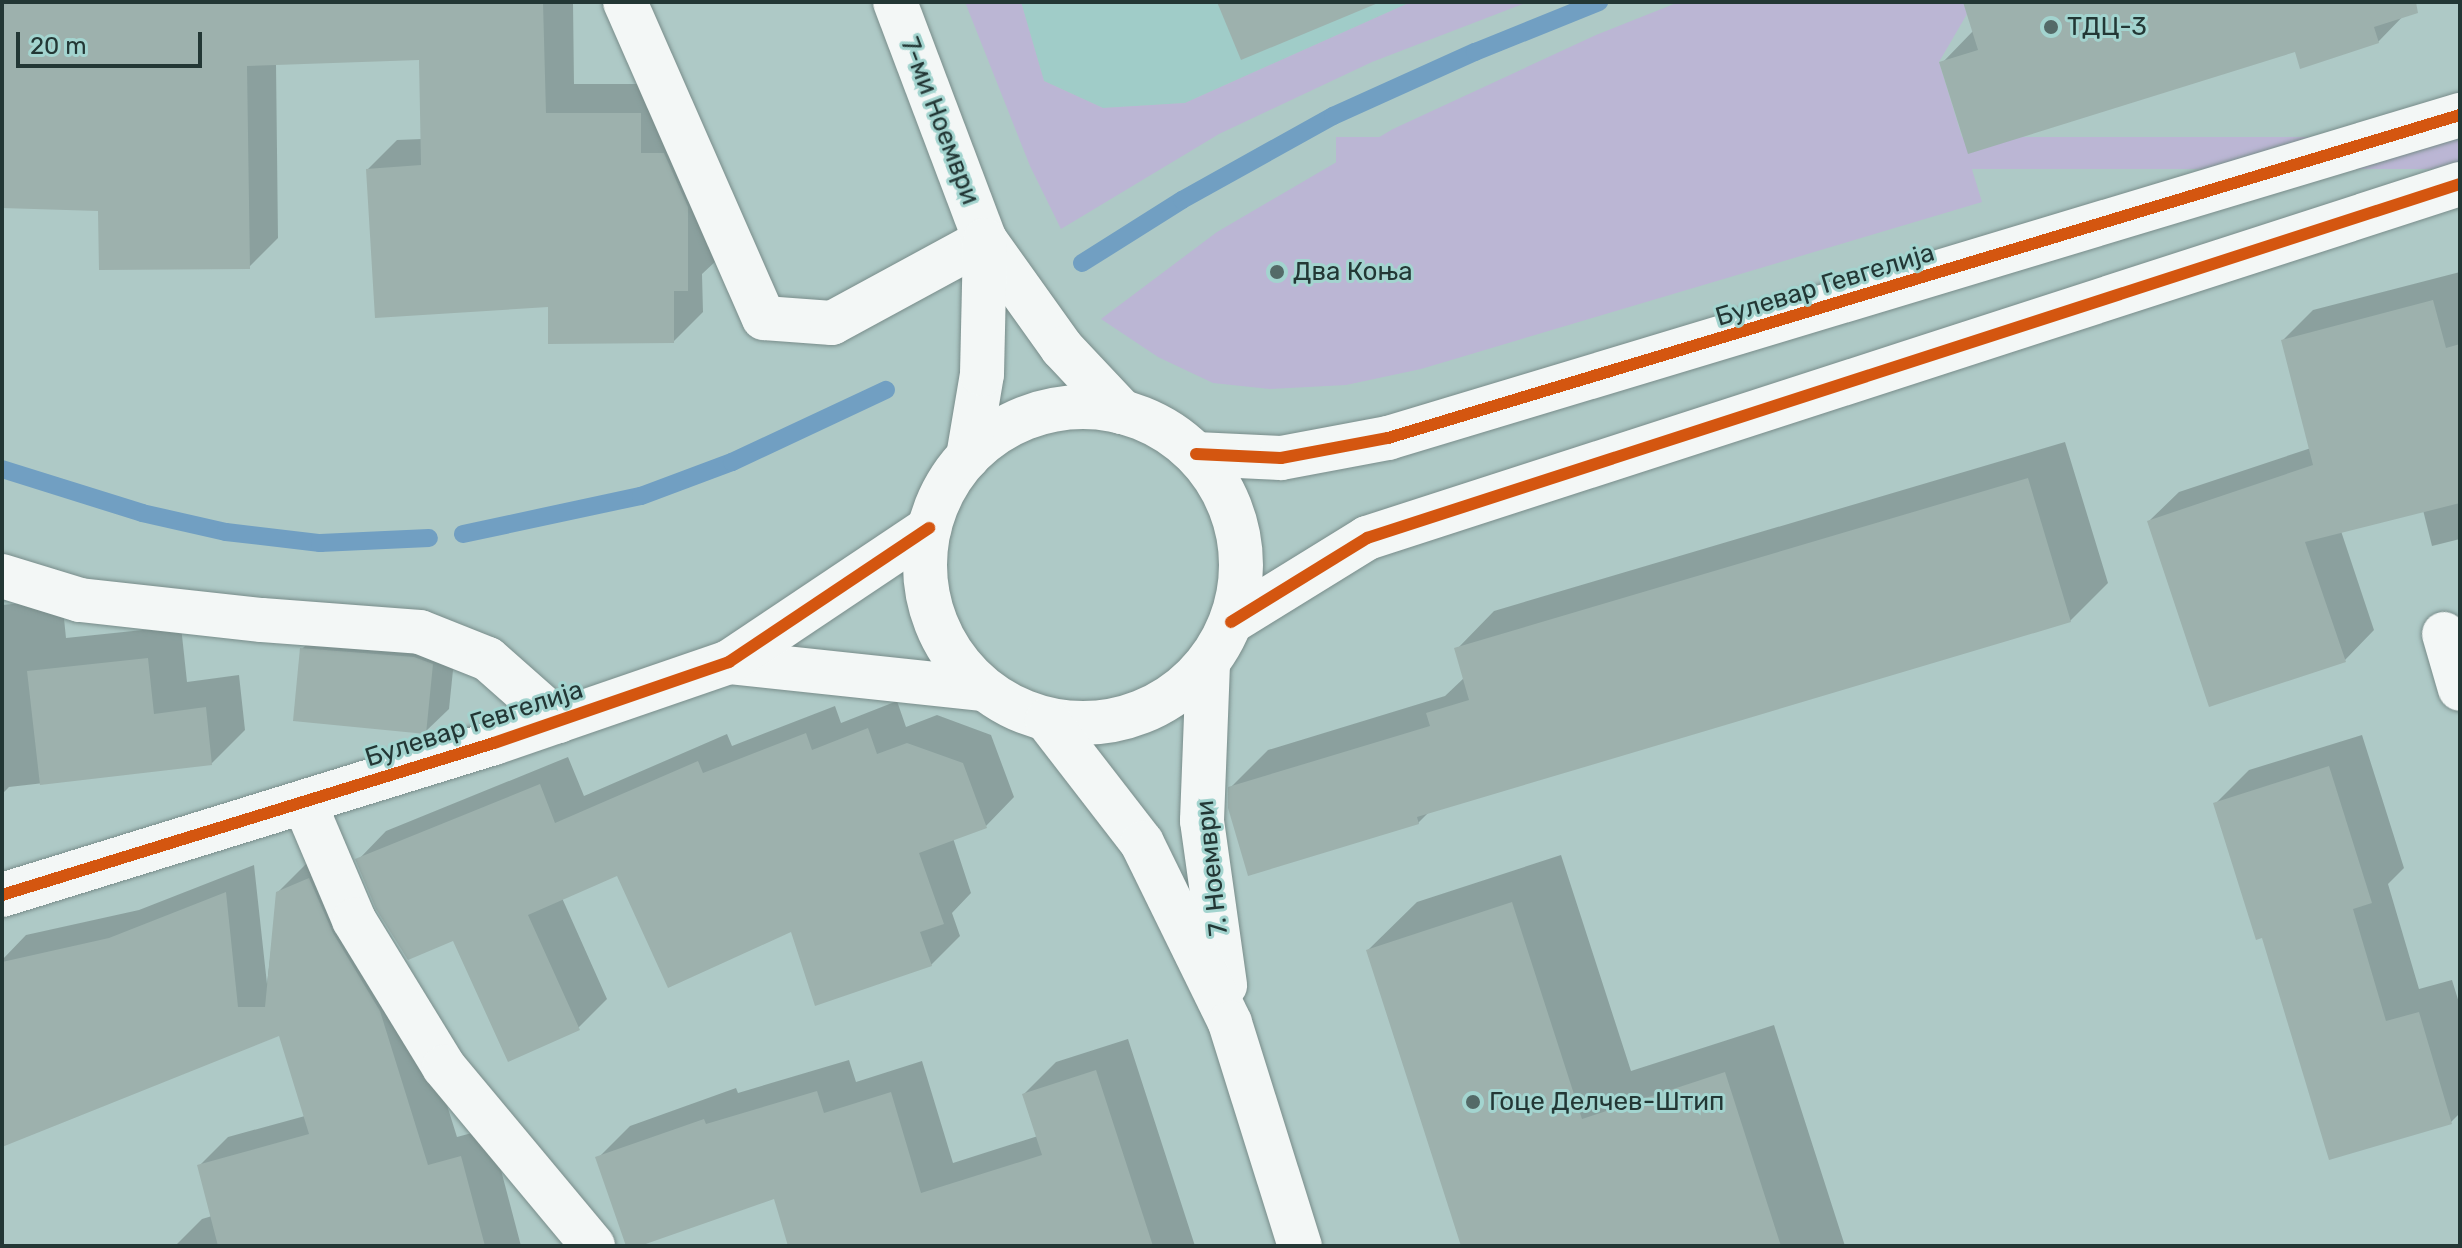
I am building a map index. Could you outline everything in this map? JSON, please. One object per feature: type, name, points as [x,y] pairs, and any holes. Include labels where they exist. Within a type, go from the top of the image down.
[{"type":"main road","points":[[625,2],[764,318],[832,323],[985,240]]},
{"type":"main road","name":"7-ми Ноември","points":[[895,2],[985,240]]},
{"type":"main road","name":"Булевар Гевгелија","points":[[1196,454],[1281,458],[1388,438],[2460,115]]},
{"type":"main road","points":[[1231,622],[1367,538],[2460,184]]},
{"type":"main road","points":[[985,240],[1062,348],[1122,412]]},
{"type":"main road","points":[[968,457],[982,374],[985,240]]},
{"type":"main road","points":[[1081,407],[1122,412],[1162,428],[1196,454],[1223,491],[1239,533],[1241,579],[1231,622],[1208,664],[1176,694],[1136,715],[1092,723],[1047,720],[1013,707],[983,689],[953,656],[933,616],[925,572],[929,528],[944,490],[968,457],[1000,431],[1039,413],[1081,407]]},
{"type":"main road","name":"Булевар Гевгелија","points":[[2,895],[558,721],[729,662],[929,528]]},
{"type":"main road","points":[[2,576],[80,600],[262,620],[420,632],[488,659],[558,721]]},
{"type":"main road","points":[[2444,634],[2460,689]]},
{"type":"main road","name":"Булевар Гевгелија","points":[[729,662],[983,689]]},
{"type":"main road","name":"7. Ноември","points":[[1208,664],[1202,821],[1230,1023]]},
{"type":"main road","name":"7. Ноември","points":[[1047,720],[1142,843],[1230,1023],[1300,1246]]},
{"type":"main road","points":[[304,802],[354,920],[444,1067],[593,1246]]},
{"type":"shaded area","points":[[965,2],[1021,2],[1044,81],[1103,108],[1185,103],[1411,2],[1528,2],[1372,62],[1219,134],[1061,229],[1030,166]]},
{"type":"shaded area","points":[[1021,2],[1411,2],[1185,103],[1103,108],[1044,81]]},
{"type":"shaded area","points":[[1679,2],[1963,2],[1967,14],[1939,62],[1982,202],[1421,369],[1346,385],[1270,389],[1213,383],[1158,357],[1101,319],[1217,232],[1393,129],[1596,35]]},
{"type":"shaded area","points":[[1336,137],[2460,137],[2460,169],[1336,169]]},
{"type":"building","points":[[2,2],[543,2],[546,113],[641,113],[641,153],[664,153],[688,207],[688,291],[674,291],[674,343],[548,344],[548,307],[375,318],[366,169],[421,165],[419,60],[247,66],[250,269],[99,270],[98,211],[2,208]]},
{"type":"building","points":[[1217,2],[1378,2],[1378,3],[1241,60]]},
{"type":"building","points":[[1963,2],[2416,2],[2418,13],[2374,27],[2379,43],[2300,69],[2295,52],[1968,154],[1939,62],[1978,50]]},
{"type":"building","points":[[2433,300],[2446,348],[2460,344],[2460,503],[2305,542],[2346,662],[2209,707],[2147,521],[2313,465],[2281,340]]},
{"type":"building","points":[[2028,478],[2071,622],[1417,817],[1419,824],[1248,876],[1228,808],[1228,787],[1430,726],[1426,713],[1469,700],[1454,648]]},
{"type":"building","points":[[300,648],[414,657],[433,664],[426,734],[293,721]]},
{"type":"building","points":[[148,658],[154,714],[206,707],[212,765],[40,785],[27,671]]},
{"type":"building","points":[[868,728],[877,754],[907,743],[963,763],[987,828],[919,853],[944,924],[920,932],[932,966],[815,1006],[791,932],[668,988],[617,876],[528,915],[580,1030],[508,1062],[453,941],[408,960],[376,909],[355,859],[540,784],[555,823],[698,761],[703,773],[806,733],[812,750]]},
{"type":"building","points":[[2329,766],[2372,903],[2353,909],[2386,1021],[2419,1012],[2452,1124],[2329,1160],[2262,938],[2256,940],[2213,803]]},
{"type":"building","points":[[309,878],[333,933],[380,1011],[428,1165],[461,1156],[485,1246],[218,1246],[197,1165],[309,1134],[279,1036],[2,1147],[2,962],[109,938],[226,892],[238,1007],[265,1007],[276,892]]},
{"type":"building","name":"Гоце Делчев-Штип","points":[[1512,902],[1582,1119],[1725,1072],[1781,1246],[1461,1246],[1366,950]]},
{"type":"building","points":[[1096,1070],[1153,1246],[788,1246],[774,1199],[640,1246],[626,1246],[595,1157],[704,1119],[706,1124],[817,1091],[824,1113],[891,1092],[921,1193],[1042,1155],[1022,1094]]},
{"type":"waterway","points":[[1082,263],[1182,200],[1333,116],[1475,52],[1599,2]]},
{"type":"waterway","points":[[463,534],[641,496],[732,462],[886,390]]},
{"type":"waterway","points":[[2,469],[142,513],[226,532],[320,543],[429,538]]},
{"type":"cycle path","points":[[1196,454],[1281,458],[1388,438],[2460,115]]},
{"type":"cycle path","points":[[1231,622],[1367,538],[2460,184]]},
{"type":"cycle path","points":[[2,895],[494,743],[729,662],[929,528]]},
{"type":"place","name":"ТДЦ-3","points":[[2051,27]]},
{"type":"place","name":"Два Коња","points":[[1277,272]]},
{"type":"place","name":"Гоце Делчев-Штип","points":[[1473,1102]]}]
